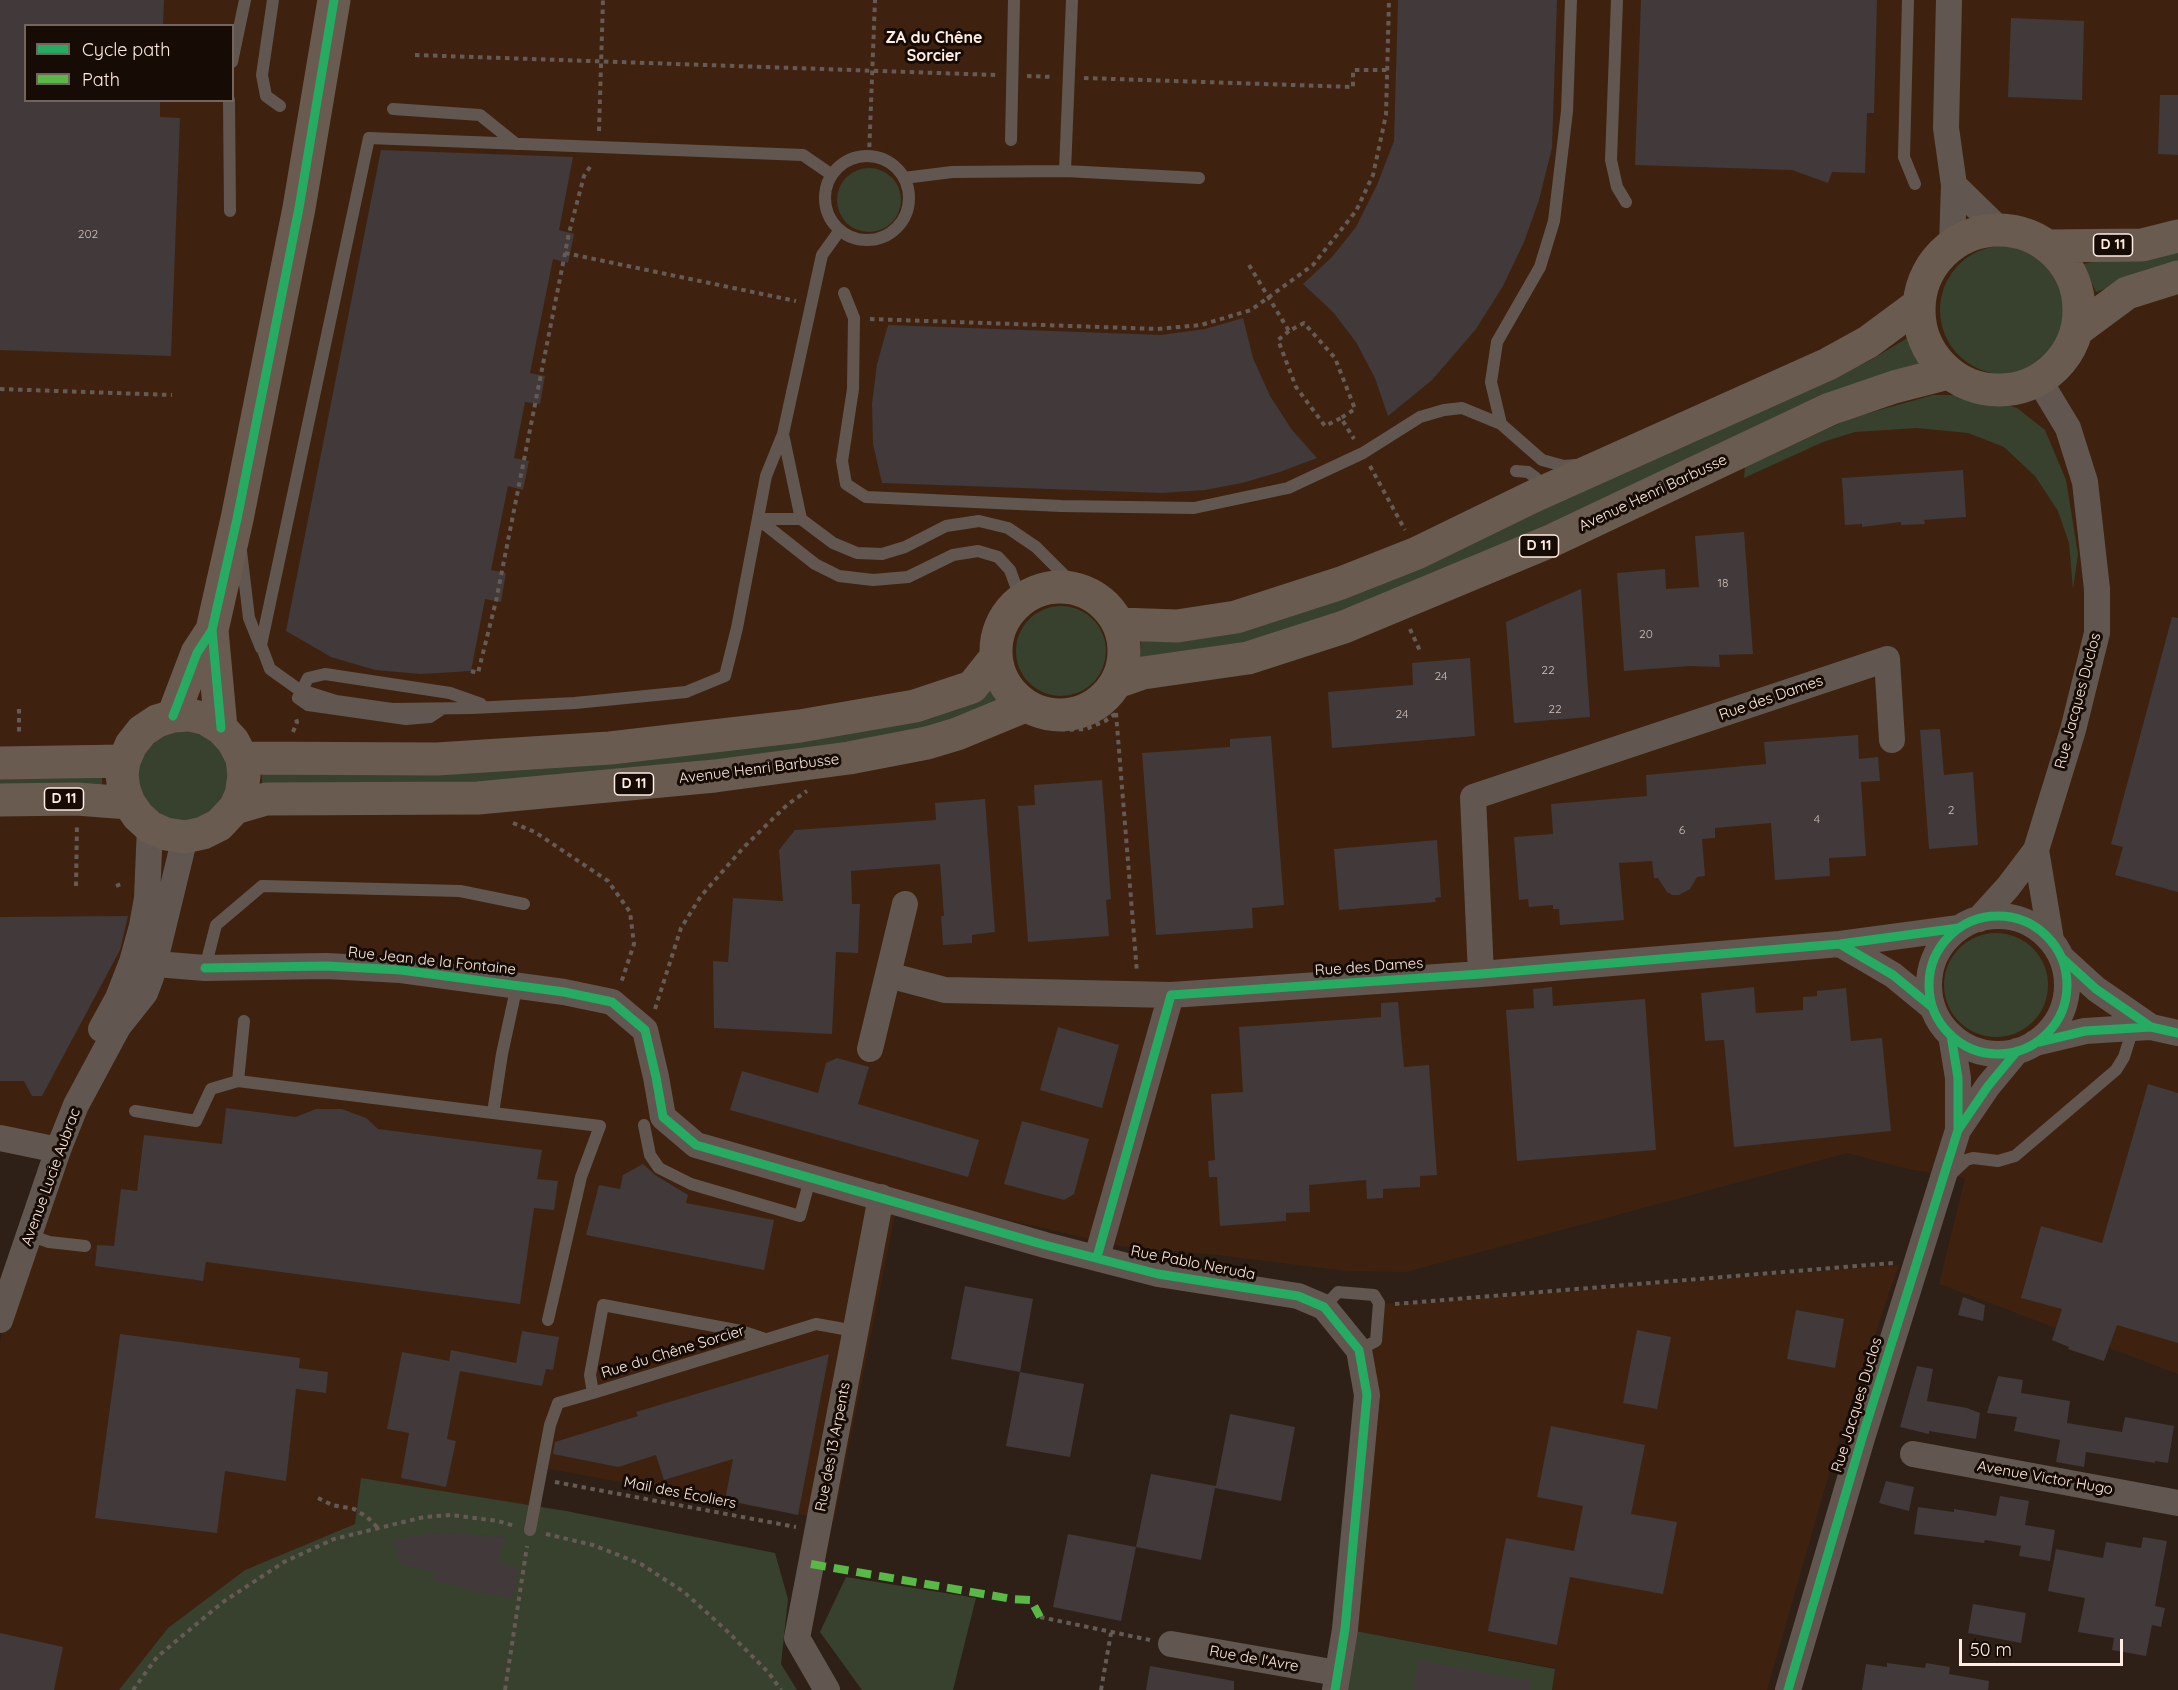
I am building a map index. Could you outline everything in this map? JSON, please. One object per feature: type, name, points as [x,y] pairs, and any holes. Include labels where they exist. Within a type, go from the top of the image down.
[{"type":"main road","points":[[221,728],[212,630],[237,519],[299,208],[334,0]]},
{"type":"main road","points":[[1999,230],[2025,234],[2048,246],[2064,263],[2075,284],[2079,306],[2077,330],[2069,350],[2056,367],[2038,380],[2015,388],[1990,390],[1966,383],[1948,373],[1930,351],[1920,329],[1918,305],[1923,282],[1935,261],[1952,245],[1974,234],[1999,230]]},
{"type":"main road","name":"D 11","points":[[2048,246],[2142,245],[2178,237]]},
{"type":"main road","points":[[2077,330],[2127,293],[2178,277]]},
{"type":"main road","points":[[1118,624],[1177,626],[1236,617],[1341,584],[1417,553],[1534,496],[1828,364],[1868,342],[1918,305]]},
{"type":"main road","name":"Avenue Henri Barbusse","points":[[1118,702],[1143,673],[1248,658],[1344,627],[1553,540],[1830,409],[1894,387],[1948,373]]},
{"type":"main road","points":[[1053,587],[1070,588],[1086,593],[1105,606],[1118,624],[1123,640],[1124,657],[1118,702],[1097,704],[1080,712],[1061,716],[1030,714],[1010,693],[1000,676],[996,657],[998,635],[1006,616],[1021,600],[1036,591],[1053,587]]},
{"type":"main road","points":[[173,716],[197,653],[212,630]]},
{"type":"main road","points":[[242,758],[449,758],[610,748],[800,726],[915,706],[972,687],[996,657]]},
{"type":"main road","name":"Avenue Henri Barbusse","points":[[235,808],[266,799],[478,798],[715,776],[849,758],[927,743],[1030,714]]},
{"type":"main road","points":[[173,716],[206,719],[221,728],[233,741],[242,758],[244,776],[241,795],[235,808],[219,825],[203,833],[185,837],[166,834],[139,815],[124,789],[122,775],[124,761],[131,745],[142,731],[156,721],[173,716]]},
{"type":"main road","points":[[0,763],[124,761]]},
{"type":"main road","name":"D 11","points":[[0,800],[77,799],[139,815]]},
{"type":"street","points":[[1949,0],[1946,128],[1954,185],[1952,245]]},
{"type":"street","points":[[1954,185],[1999,230]]},
{"type":"street","name":"Rue Jacques Duclos","points":[[2026,1047],[2000,1053],[1982,1052],[1965,1046],[1940,1022],[1932,1007],[1929,978],[1932,963],[1943,943],[1969,923],[2008,887],[2036,850],[2073,730],[2097,633],[2097,589],[2085,482],[2068,428],[2038,380]]},
{"type":"street","name":"Rue des Dames","points":[[1481,974],[1473,797],[1887,658],[1892,740]]},
{"type":"street","name":"Avenue Lucie Aubrac","points":[[0,1320],[58,1150],[76,1105],[118,1027],[145,993],[142,926],[147,897],[139,815]]},
{"type":"street","name":"Avenue Lucie Aubrac","points":[[76,1105],[88,1051],[118,998],[145,968],[167,909],[185,837]]},
{"type":"street","name":"Rue Jacques Duclos","points":[[1788,1690],[1916,1261],[1958,1130],[1988,1086],[2026,1047],[2050,1030],[2060,1014],[2066,996],[2067,976],[2056,949],[2036,850]]},
{"type":"street","points":[[870,1049],[905,904]]},
{"type":"street","points":[[167,909],[174,945],[197,968]]},
{"type":"street","points":[[1969,923],[1998,916],[2018,919],[2036,927],[2096,989],[2142,1028]]},
{"type":"street","name":"Rue des Dames","points":[[888,975],[945,990],[1171,995],[1481,974],[1840,944],[1969,923]]},
{"type":"street","points":[[1840,944],[1893,975],[1932,1007]]},
{"type":"street","name":"Rue Jean de la Fontaine","points":[[145,968],[169,981],[197,968],[326,966],[401,970],[517,985],[612,1002],[645,1029]]},
{"type":"street","points":[[1097,1257],[1171,995]]},
{"type":"street","points":[[2026,1047],[2085,1031],[2142,1028],[2178,1034]]},
{"type":"street","name":"Rue Pablo Neruda","points":[[645,1029],[663,1117],[696,1145],[1045,1245],[1168,1276],[1298,1296],[1324,1307],[1359,1350],[1367,1395],[1345,1629],[1336,1682]]},
{"type":"street","name":"Rue Jacques Duclos","points":[[1951,1035],[1958,1078],[1958,1130]]},
{"type":"street","points":[[0,1138],[58,1150]]},
{"type":"street","name":"Rue des 13 Arpents","points":[[827,1690],[796,1638],[881,1197]]},
{"type":"street","name":"Avenue Victor Hugo","points":[[1913,1454],[2178,1503]]},
{"type":"street","name":"Rue de l'Avre","points":[[1171,1644],[1336,1682]]},
{"type":"lane","points":[[234,52],[245,0]]},
{"type":"lane","points":[[273,0],[262,75],[266,96],[280,106]]},
{"type":"lane","points":[[1011,140],[1014,0]]},
{"type":"lane","points":[[1065,171],[1072,0]]},
{"type":"lane","points":[[1501,424],[1491,382],[1497,342],[1540,267],[1554,221],[1567,111],[1571,0]]},
{"type":"lane","points":[[1617,0],[1611,160],[1617,187],[1626,202]]},
{"type":"lane","points":[[1908,0],[1904,157],[1915,184]]},
{"type":"lane","points":[[229,102],[230,211]]},
{"type":"lane","points":[[393,110],[480,115],[516,144]]},
{"type":"lane","points":[[270,669],[261,645],[369,138],[803,155],[832,175]]},
{"type":"lane","points":[[869,156],[880,158],[891,164],[904,178],[909,203],[906,216],[888,235],[863,240],[851,237],[831,221],[826,210],[825,198],[832,175],[847,161],[869,156]]},
{"type":"lane","points":[[904,178],[952,172],[1065,171],[1199,178]]},
{"type":"lane","points":[[237,519],[249,618],[270,669],[301,690],[336,701],[392,709],[443,709],[575,703],[686,692],[725,676],[737,628],[766,476],[783,434],[822,255],[840,230]]},
{"type":"lane","points":[[844,293],[854,318],[853,389],[842,461],[846,484],[866,497],[1061,506],[1194,508],[1288,488],[1363,453],[1420,417],[1444,410],[1462,408],[1501,424],[1542,460],[1564,466],[1576,465],[1689,413],[1767,391]]},
{"type":"lane","points":[[783,434],[801,519]]},
{"type":"lane","points":[[1534,496],[1538,487],[1536,478],[1528,472],[1516,471],[1542,460]]},
{"type":"lane","points":[[758,519],[801,519],[833,543],[857,553],[882,554],[906,547],[946,526],[980,521],[1008,528],[1036,547],[1086,593]]},
{"type":"lane","points":[[758,519],[815,564],[839,576],[873,580],[908,577],[953,555],[978,551],[998,557],[1010,570],[1021,600]]},
{"type":"lane","points":[[301,690],[308,678],[325,675],[450,693],[481,704]]},
{"type":"lane","points":[[197,968],[216,925],[262,886],[460,891],[524,904]]},
{"type":"lane","points":[[493,1113],[502,1054],[517,985]]},
{"type":"lane","points":[[238,1081],[244,1021]]},
{"type":"lane","points":[[1938,1194],[1953,1171],[1966,1160],[1973,1158],[1998,1161],[2015,1156],[2116,1070],[2142,1028]]},
{"type":"lane","points":[[135,1111],[196,1121],[211,1089],[238,1081],[600,1126],[581,1177],[548,1320]]},
{"type":"lane","points":[[644,1125],[651,1155],[659,1168],[691,1184],[800,1216],[810,1179]]},
{"type":"lane","points":[[29,1235],[49,1242],[85,1246]]},
{"type":"lane","points":[[1324,1307],[1338,1292],[1374,1295],[1379,1303],[1377,1341],[1359,1350]]},
{"type":"lane","name":"Rue du Chêne Sorcier","points":[[765,1339],[741,1331],[603,1305],[590,1375],[593,1393],[816,1324],[855,1331]]},
{"type":"lane","points":[[530,1530],[538,1479],[550,1425],[558,1403],[593,1393]]},
{"type":"path","points":[[471,671],[478,673],[496,601],[565,253],[584,176],[599,147],[603,0]]},
{"type":"path","points":[[869,156],[875,0]]},
{"type":"path","points":[[854,318],[1157,329],[1201,325],[1251,310],[1313,265],[1356,211],[1373,175],[1386,115],[1389,0]]},
{"type":"path","points":[[415,55],[1353,87],[1353,70],[1387,70]]},
{"type":"path","points":[[565,253],[810,304]]},
{"type":"path","points":[[1249,265],[1289,331]]},
{"type":"path","points":[[1304,323],[1335,358],[1355,409],[1341,418],[1324,426],[1296,387],[1278,340],[1304,323]]},
{"type":"path","points":[[0,389],[172,395]]},
{"type":"path","points":[[1341,418],[1354,440]]},
{"type":"path","points":[[1368,462],[1410,540]]},
{"type":"path","points":[[1410,629],[1420,651]]},
{"type":"path","points":[[1030,714],[1066,730],[1086,729],[1105,721],[1118,702]]},
{"type":"path","points":[[1118,702],[1139,994]]},
{"type":"path","points":[[648,1003],[656,1010],[681,928],[701,896],[743,848],[788,804],[814,786]]},
{"type":"path","points":[[76,886],[77,813]]},
{"type":"path","points":[[504,819],[535,832],[608,881],[630,912],[634,944],[619,988],[626,988]]},
{"type":"path","points":[[1379,1303],[1406,1304],[1916,1261]]},
{"type":"path","points":[[318,1498],[332,1505],[354,1509],[377,1527]]},
{"type":"path","points":[[133,1690],[157,1657],[223,1602],[284,1562],[334,1539],[424,1516],[451,1515],[498,1521],[593,1545],[641,1564],[684,1592],[768,1672],[781,1690]]},
{"type":"path","points":[[505,1690],[530,1530]]},
{"type":"path","points":[[1040,1617],[1171,1644]]},
{"type":"path","points":[[1101,1690],[1111,1633]]},
{"type":"shaded area","points":[[0,0],[2178,0],[2178,1374],[1939,1284],[1965,1178],[1913,1170],[1847,1153],[1406,1272],[1346,1271],[1218,1255],[1120,1246],[899,1194],[834,1521],[544,1468],[535,1506],[355,1524],[245,1570],[168,1628],[119,1690],[0,1690],[0,1343],[5,1321],[61,1153],[0,1140]]},
{"type":"shaded area","points":[[1899,1265],[1841,1432],[1767,1690],[1552,1690],[1555,1668],[1345,1629],[1359,1350],[1376,1341],[1379,1303],[1406,1304]]},
{"type":"green space","points":[[869,168],[881,170],[892,177],[899,188],[901,200],[899,212],[892,223],[881,230],[869,232],[857,230],[846,223],[839,212],[837,200],[839,188],[846,177],[857,170]]},
{"type":"green space","points":[[2004,246],[2029,251],[2049,265],[2063,285],[2068,310],[2063,335],[2049,355],[2029,369],[2004,374],[1979,369],[1959,355],[1945,335],[1940,310],[1945,285],[1959,265],[1979,251]]},
{"type":"green space","points":[[2178,247],[2178,263],[2096,292],[2083,264]]},
{"type":"green space","points":[[1914,334],[1930,367],[1356,608],[1227,651],[1140,659],[1141,637],[1388,579],[1869,361]]},
{"type":"green space","points":[[1933,395],[1976,395],[2017,408],[2045,430],[2066,480],[2078,554],[2073,589],[2069,543],[2058,511],[2035,476],[2004,447],[1968,433],[1917,428],[1855,432],[1823,442],[1744,478],[1745,467],[1851,418]]},
{"type":"green space","points":[[1061,606],[1078,609],[1093,619],[1103,634],[1106,651],[1103,668],[1093,683],[1078,693],[1061,696],[1044,693],[1029,683],[1019,668],[1016,651],[1019,634],[1029,619],[1044,609]]},
{"type":"green space","points":[[995,681],[1009,701],[915,735],[771,758],[464,787],[263,791],[261,771],[494,767]]},
{"type":"green space","points":[[176,732],[190,732],[204,736],[216,745],[225,757],[229,771],[224,799],[202,820],[171,822],[145,804],[137,774],[141,759],[150,746],[162,736]]},
{"type":"green space","points":[[102,773],[102,789],[0,789],[0,774]]},
{"type":"green space","points":[[1996,933],[2016,937],[2033,948],[2044,965],[2048,985],[2044,1005],[2033,1022],[2016,1033],[1996,1037],[1976,1033],[1959,1022],[1948,1005],[1944,985],[1948,965],[1959,948],[1976,937]]},
{"type":"green space","points":[[361,1478],[566,1511],[775,1553],[788,1599],[781,1664],[797,1690],[119,1690],[168,1628],[245,1570],[355,1524]]},
{"type":"green space","points":[[846,1577],[976,1598],[953,1690],[862,1690],[820,1632]]},
{"type":"green space","points":[[1345,1629],[1555,1669],[1552,1690],[1335,1690]]},
{"type":"building","points":[[0,0],[164,0],[163,24],[24,24],[24,102],[160,102],[160,117],[180,118],[171,356],[0,350]]},
{"type":"building","points":[[1398,0],[1557,0],[1552,148],[1539,200],[1524,242],[1503,286],[1476,329],[1432,380],[1388,416],[1375,378],[1356,342],[1333,312],[1303,284],[1332,257],[1356,227],[1377,185],[1394,141]]},
{"type":"building","points":[[1641,0],[1877,0],[1874,113],[1867,113],[1865,173],[1832,172],[1828,183],[1792,170],[1635,165]]},
{"type":"building","points":[[2011,18],[2084,21],[2082,100],[2008,97]]},
{"type":"building","points":[[2160,95],[2178,95],[2178,155],[2158,154]]},
{"type":"building","points":[[381,150],[573,157],[559,230],[574,234],[568,263],[553,259],[530,373],[545,376],[540,404],[525,402],[514,458],[529,461],[523,490],[508,486],[491,570],[506,573],[501,602],[485,599],[471,671],[421,674],[375,670],[331,657],[286,631]]},
{"type":"building","points":[[1243,318],[1253,358],[1270,396],[1292,430],[1317,458],[1242,483],[1205,490],[1162,493],[882,483],[873,444],[872,404],[877,364],[888,325],[1161,335],[1205,329]]},
{"type":"building","points":[[1963,470],[1966,517],[1924,520],[1925,524],[1901,525],[1901,522],[1862,527],[1862,524],[1845,525],[1842,478]]},
{"type":"building","points":[[1744,532],[1753,654],[1719,655],[1720,667],[1690,666],[1624,671],[1617,573],[1665,569],[1666,589],[1699,587],[1695,536]]},
{"type":"building","points":[[1581,589],[1590,717],[1514,723],[1506,622]]},
{"type":"building","points":[[2172,617],[2178,618],[2178,892],[2115,875],[2123,847],[2111,844]]},
{"type":"building","points":[[1470,658],[1475,736],[1332,748],[1328,692],[1413,685],[1412,663]]},
{"type":"building","points":[[1940,729],[1944,775],[1973,772],[1978,845],[1929,849],[1920,730]]},
{"type":"building","points":[[1858,735],[1859,759],[1878,757],[1880,781],[1861,782],[1866,856],[1829,858],[1830,876],[1775,880],[1771,823],[1715,828],[1715,838],[1702,839],[1705,876],[1697,877],[1690,889],[1679,895],[1667,892],[1658,878],[1654,878],[1652,861],[1619,863],[1624,920],[1560,925],[1559,909],[1553,909],[1553,905],[1529,907],[1528,899],[1519,900],[1514,837],[1553,834],[1551,804],[1647,796],[1646,775],[1766,764],[1764,742]]},
{"type":"building","points":[[1271,736],[1284,905],[1252,908],[1253,928],[1156,935],[1142,753],[1230,747],[1230,739]]},
{"type":"building","points":[[1102,780],[1111,899],[1106,900],[1109,936],[1028,942],[1018,806],[1035,805],[1034,785]]},
{"type":"building","points":[[985,799],[995,932],[972,935],[972,943],[943,945],[941,916],[944,916],[940,864],[851,871],[852,904],[860,904],[858,953],[836,952],[832,1034],[714,1028],[713,961],[728,962],[733,898],[783,901],[779,850],[795,830],[936,820],[935,803]]},
{"type":"building","points":[[1437,840],[1441,897],[1435,898],[1436,902],[1339,910],[1334,849]]},
{"type":"building","points":[[128,916],[120,950],[42,1096],[32,1096],[24,1081],[0,1081],[0,917]]},
{"type":"building","points":[[1552,987],[1553,1006],[1645,999],[1656,1150],[1517,1161],[1506,1010],[1534,1008],[1533,989]]},
{"type":"building","points":[[1754,987],[1756,1013],[1803,1010],[1803,997],[1817,996],[1817,991],[1846,988],[1851,1041],[1882,1038],[1891,1131],[1734,1147],[1724,1040],[1705,1041],[1701,993]]},
{"type":"building","points":[[1398,1002],[1404,1067],[1429,1065],[1437,1175],[1420,1176],[1420,1187],[1383,1189],[1383,1198],[1367,1199],[1366,1180],[1309,1185],[1310,1212],[1286,1213],[1286,1221],[1220,1226],[1217,1177],[1209,1177],[1208,1161],[1215,1160],[1211,1094],[1243,1092],[1239,1027],[1381,1017],[1381,1003]]},
{"type":"building","points":[[1058,1027],[1119,1045],[1102,1108],[1040,1090]]},
{"type":"building","points":[[837,1058],[869,1067],[858,1104],[979,1140],[968,1177],[730,1110],[742,1071],[818,1093],[826,1063]]},
{"type":"building","points":[[2148,1084],[2178,1093],[2178,1343],[2117,1325],[2104,1361],[2068,1349],[2069,1347],[2052,1340],[2062,1309],[2021,1298],[2041,1226],[2102,1243]]},
{"type":"building","points":[[226,1108],[296,1117],[316,1109],[342,1109],[366,1118],[378,1129],[542,1150],[537,1179],[558,1181],[554,1210],[534,1208],[520,1304],[206,1262],[203,1281],[95,1266],[97,1245],[114,1246],[121,1189],[137,1191],[144,1135],[222,1144]]},
{"type":"building","points":[[1022,1121],[1089,1139],[1074,1194],[1064,1200],[1004,1184]]},
{"type":"building","points":[[643,1164],[655,1175],[688,1195],[686,1203],[774,1220],[764,1270],[586,1235],[599,1185],[620,1189],[623,1175]]},
{"type":"building","points":[[965,1286],[1033,1299],[1020,1372],[951,1359]]},
{"type":"building","points":[[1963,1297],[1985,1305],[1983,1321],[1958,1315]]},
{"type":"building","points":[[1796,1310],[1844,1319],[1835,1368],[1787,1359]]},
{"type":"building","points":[[1637,1330],[1671,1337],[1657,1409],[1623,1403]]},
{"type":"building","points":[[522,1331],[559,1337],[553,1370],[546,1369],[542,1386],[460,1371],[447,1439],[456,1441],[446,1487],[401,1478],[409,1433],[387,1429],[402,1352],[449,1361],[451,1350],[516,1363]]},
{"type":"building","points":[[120,1334],[300,1358],[299,1368],[328,1372],[326,1393],[296,1389],[286,1481],[225,1471],[217,1533],[95,1518]]},
{"type":"building","points":[[829,1354],[798,1515],[725,1500],[733,1459],[664,1480],[656,1455],[618,1467],[553,1454],[555,1442],[638,1416],[636,1412]]},
{"type":"building","points":[[1917,1366],[1933,1369],[1927,1401],[1967,1408],[1980,1413],[1976,1439],[1929,1431],[1929,1434],[1900,1427]]},
{"type":"building","points":[[1020,1372],[1084,1384],[1070,1457],[1006,1446]]},
{"type":"building","points":[[1998,1376],[2023,1380],[2021,1393],[2070,1401],[2067,1423],[2122,1432],[2125,1417],[2174,1426],[2168,1463],[2086,1452],[2084,1467],[2056,1462],[2060,1440],[2014,1431],[2017,1417],[1987,1413]]},
{"type":"building","points":[[1230,1414],[1295,1427],[1281,1501],[1215,1488],[1201,1560],[1136,1547],[1151,1474],[1216,1486]]},
{"type":"building","points":[[1551,1426],[1645,1445],[1631,1514],[1677,1522],[1663,1594],[1570,1577],[1557,1645],[1488,1631],[1506,1538],[1574,1551],[1583,1506],[1537,1497]]},
{"type":"building","points":[[1886,1481],[1914,1487],[1909,1511],[1879,1503]]},
{"type":"building","points":[[2000,1496],[2029,1501],[2025,1525],[2055,1530],[2050,1561],[2019,1556],[2021,1546],[1985,1540],[1984,1543],[1914,1534],[1918,1507],[1954,1512],[1954,1509],[1996,1516]]},
{"type":"building","points":[[454,1533],[507,1537],[498,1560],[519,1569],[512,1599],[433,1581],[435,1572],[400,1564],[394,1539],[425,1534]]},
{"type":"building","points":[[1068,1534],[1136,1547],[1121,1621],[1053,1607]]},
{"type":"building","points":[[2143,1537],[2167,1541],[2155,1606],[2165,1608],[2161,1627],[2152,1625],[2146,1656],[2112,1650],[2114,1638],[2078,1632],[2085,1598],[2048,1591],[2056,1549],[2103,1558],[2106,1542],[2141,1548]]},
{"type":"building","points":[[1973,1604],[2026,1613],[2021,1643],[1968,1633]]},
{"type":"building","points":[[0,1633],[63,1647],[54,1690],[0,1690]]},
{"type":"building","points":[[1419,1660],[1530,1681],[1530,1690],[1413,1690]]},
{"type":"building","points":[[1887,1663],[1925,1668],[1926,1663],[1950,1667],[1949,1674],[1989,1681],[1988,1690],[1862,1690],[1866,1664],[1887,1667]]},
{"type":"building","points":[[1150,1666],[1234,1681],[1234,1690],[1146,1690]]},
{"type":"marked path","points":[[811,1564],[1012,1599],[1031,1600],[1040,1617]]},
{"type":"cycle path","points":[[221,728],[212,630],[237,519],[299,208],[334,0]]},
{"type":"cycle path","points":[[173,716],[197,653],[212,630]]},
{"type":"cycle path","points":[[1998,916],[2024,922],[2036,928],[2046,937],[2055,947],[2061,959],[2067,985],[2061,1011],[2055,1023],[2046,1033],[2036,1042],[2024,1048],[1998,1054],[1972,1048],[1960,1042],[1950,1033],[1941,1023],[1935,1011],[1929,985],[1935,959],[1941,947],[1950,937],[1960,928],[1972,922],[1998,916]]},
{"type":"cycle path","points":[[1097,1257],[1171,995],[1481,974],[1840,944],[1959,928]]},
{"type":"cycle path","points":[[1840,944],[1893,975],[1932,1007]]},
{"type":"cycle path","points":[[2062,958],[2096,989],[2151,1027]]},
{"type":"cycle path","points":[[205,968],[326,966],[401,970],[564,992],[612,1002],[645,1030],[663,1117],[696,1145],[1045,1245],[1158,1274],[1298,1296],[1324,1307],[1359,1350],[1367,1395],[1345,1629],[1335,1690]]},
{"type":"cycle path","points":[[2039,1042],[2085,1031],[2151,1027],[2178,1033]]},
{"type":"cycle path","points":[[1951,1035],[1958,1078],[1958,1130]]},
{"type":"cycle path","points":[[1788,1690],[1862,1438],[1958,1130],[1988,1086],[2017,1051]]},
{"type":"district","name":"ZA du Chêne Sorcier","points":[[934,47]]}]
